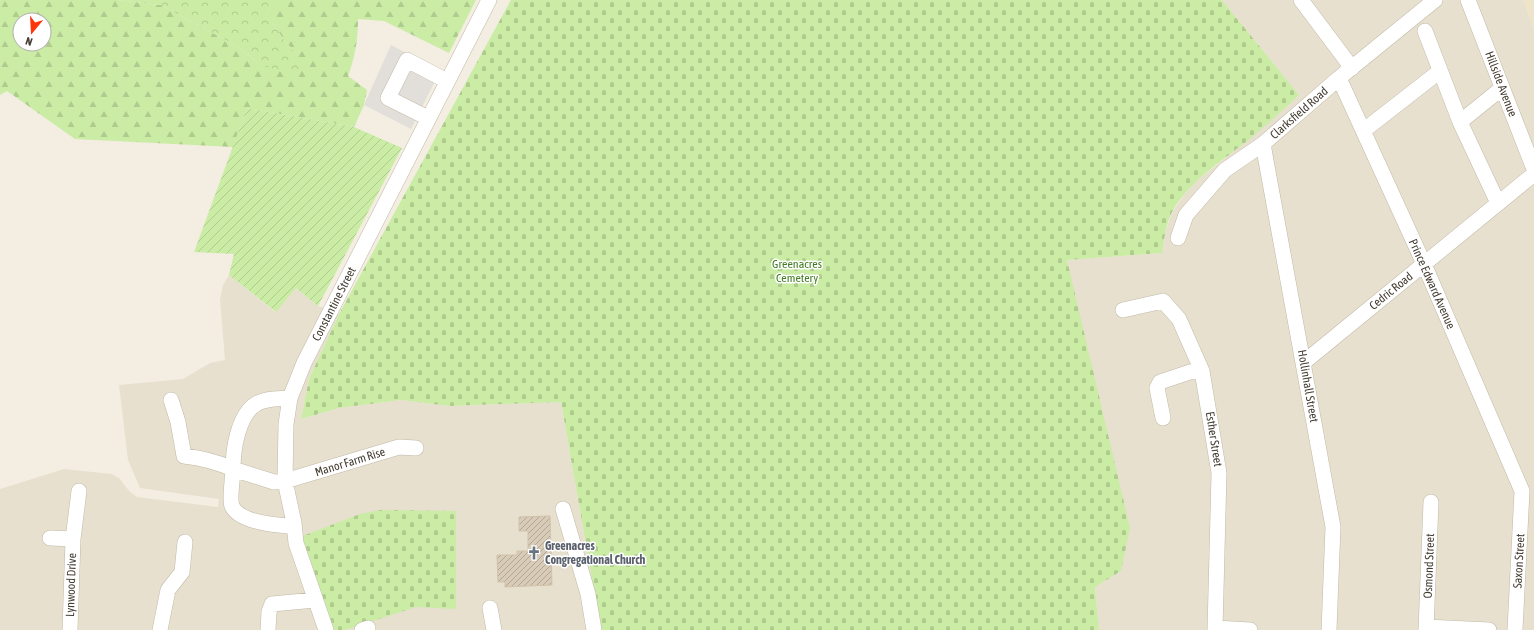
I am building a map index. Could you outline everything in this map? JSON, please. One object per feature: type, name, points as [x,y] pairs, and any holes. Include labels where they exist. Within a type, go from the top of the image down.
[{"type":"street","name":"Constantine Street","points":[[326,630],[296,543],[294,523],[285,481],[286,424],[290,398],[304,364],[489,0]]},
{"type":"street","points":[[1301,0],[1352,68]]},
{"type":"street","name":"Clarksfield Road","points":[[1178,238],[1186,214],[1225,170],[1263,144],[1339,78],[1435,0]]},
{"type":"street","name":"Hillside Avenue","points":[[1468,0],[1502,88],[1529,141],[1534,169]]},
{"type":"street","points":[[1425,31],[1460,122],[1498,203]]},
{"type":"street","points":[[428,118],[388,98],[408,60],[447,82]]},
{"type":"street","points":[[1363,131],[1440,71]]},
{"type":"street","name":"Prince Edward Avenue","points":[[1339,78],[1424,264],[1522,491]]},
{"type":"street","points":[[1460,122],[1502,88]]},
{"type":"street","name":"Hollinhall Street","points":[[1263,144],[1333,527],[1329,630]]},
{"type":"street","name":"Cedric Road","points":[[1304,363],[1534,174]]},
{"type":"street","name":"Esther Street","points":[[1123,310],[1164,301],[1179,319],[1202,371],[1219,473],[1216,629]]},
{"type":"street","points":[[1163,418],[1157,388],[1160,382],[1190,372],[1202,371]]},
{"type":"street","points":[[288,526],[265,524],[243,516],[232,507],[231,500],[233,456],[237,435],[244,417],[256,404],[268,400],[290,398]]},
{"type":"street","points":[[171,400],[178,422],[184,456],[197,457],[217,462],[233,469],[274,482],[285,481]]},
{"type":"street","name":"Manor Farm Rise","points":[[285,481],[399,447],[416,448]]},
{"type":"street","points":[[73,538],[78,491]]},
{"type":"street","name":"Saxon Street","points":[[1515,630],[1522,491]]},
{"type":"street","name":"Osmond Street","points":[[1426,628],[1431,502]]},
{"type":"street","points":[[563,509],[588,594],[594,630]]},
{"type":"street","name":"Lynwood Drive","points":[[50,538],[73,538],[70,630]]},
{"type":"street","points":[[160,630],[168,590],[182,572],[185,542]]},
{"type":"street","points":[[268,630],[269,612],[272,604],[315,600]]},
{"type":"street","points":[[490,608],[494,630]]},
{"type":"street","points":[[1426,628],[1489,630]]},
{"type":"street","points":[[1216,629],[1250,630]]},
{"type":"shaded area","points":[[1222,0],[1534,0],[1534,630],[1099,630],[1095,587],[1121,571],[1067,260],[1162,253],[1165,234],[1171,214],[1195,182],[1248,140],[1299,95]]},
{"type":"shaded area","points":[[1523,0],[1534,0],[1534,31]]},
{"type":"shaded area","points":[[391,45],[440,71],[411,129],[364,105]]},
{"type":"shaded area","points":[[229,275],[275,312],[296,288],[318,306],[339,314],[309,379],[301,419],[339,408],[401,400],[449,406],[561,402],[601,630],[0,630],[0,489],[64,469],[112,474],[119,478],[130,492],[137,497],[218,507],[219,499],[140,488],[128,460],[119,385],[183,379],[210,363],[225,360],[220,299],[223,285]]},
{"type":"green space","points":[[0,0],[117,0],[161,5],[235,45],[257,62],[297,55],[284,40],[272,22],[272,0],[476,0],[449,53],[384,21],[358,19],[356,48],[348,76],[367,90],[364,105],[354,127],[247,108],[233,147],[75,139],[7,91],[0,95]]},
{"type":"green space","points":[[117,0],[272,0],[272,22],[284,40],[297,55],[301,70],[284,73],[257,62],[235,45],[161,5]]},
{"type":"green space","name":"Greenacres Cemetery","points":[[511,0],[1222,0],[1299,95],[1246,142],[1204,174],[1186,193],[1169,218],[1162,253],[1067,260],[1130,528],[1121,571],[1095,587],[1099,630],[601,630],[561,402],[449,406],[401,400],[339,408],[301,419],[309,379],[339,314]]},
{"type":"green space","points":[[247,108],[354,127],[402,148],[318,306],[296,288],[276,312],[229,275],[234,254],[194,252]]},
{"type":"green space","points":[[381,510],[456,511],[456,609],[416,607],[345,630],[333,630],[300,537],[360,514]]},
{"type":"building","name":"Greenacres Congregational Church","points":[[550,516],[552,585],[505,587],[505,582],[498,582],[497,555],[517,555],[517,551],[528,551],[528,531],[519,531],[519,517]]},
{"type":"place","name":"Greenacres Congregational Church","points":[[534,553]]}]
